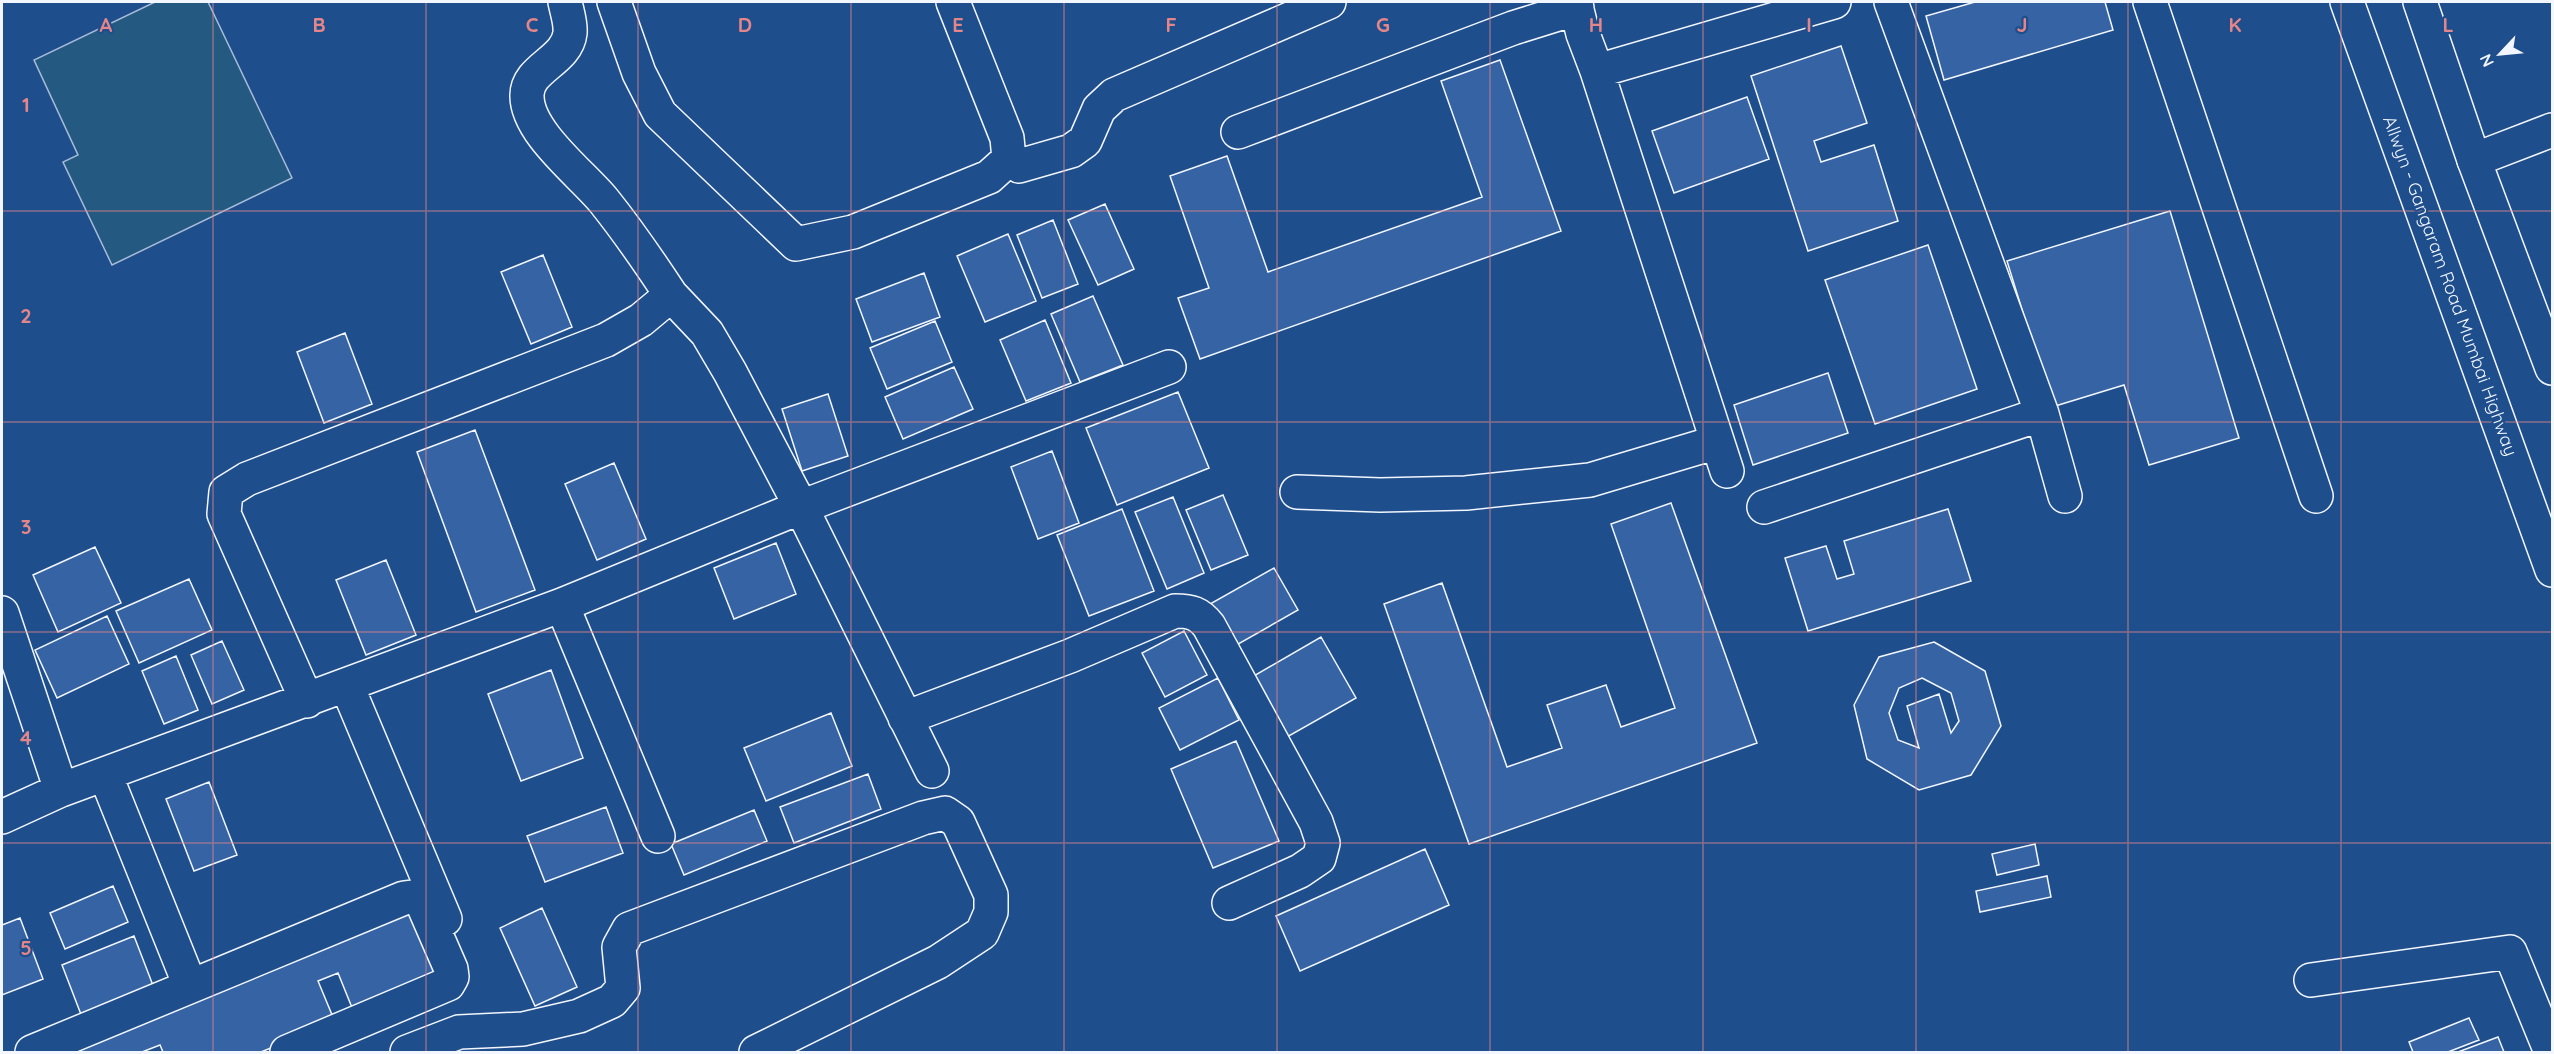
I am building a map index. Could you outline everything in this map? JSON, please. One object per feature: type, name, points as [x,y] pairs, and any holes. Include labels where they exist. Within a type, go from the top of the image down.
[{"type":"main road","points":[[565,2],[570,35],[564,51],[531,81],[526,93],[528,108],[540,129],[602,199],[671,295],[707,333],[801,507],[932,771]]},
{"type":"main road","points":[[614,2],[639,73],[660,114],[796,244],[864,228],[989,177],[1009,159]]},
{"type":"main road","points":[[953,2],[1007,138],[1009,159]]},
{"type":"main road","points":[[1009,159],[1020,166],[1071,151],[1085,141],[1099,109],[1114,95],[1329,2]]},
{"type":"main road","points":[[1597,71],[1834,2]]},
{"type":"main road","points":[[1891,2],[2042,414],[2065,496]]},
{"type":"main road","points":[[2150,2],[2316,496]]},
{"type":"main road","name":"Allwyn - Gangaram Road Mumbai Highway","points":[[2347,2],[2553,570]]},
{"type":"main road","points":[[2420,2],[2474,160],[2553,369]]},
{"type":"main road","points":[[1238,132],[1576,4],[1582,34],[1597,71],[1722,457],[1578,481],[1466,493],[1380,495],[1297,492]]},
{"type":"main road","points":[[2474,160],[2553,130]]},
{"type":"main road","points":[[307,701],[224,514],[226,492],[247,479],[606,340],[641,320],[671,295]]},
{"type":"main road","points":[[2,817],[62,790],[562,605],[801,507],[913,467],[1169,367]]},
{"type":"main road","points":[[1764,507],[2042,414]]},
{"type":"main road","points":[[562,605],[658,836]]},
{"type":"main road","points":[[905,718],[1070,656],[1175,611],[1189,611],[1200,615],[1209,626],[1316,822],[1323,843],[1319,858],[1300,871],[1229,903]]},
{"type":"main road","points":[[2,613],[62,790]]},
{"type":"main road","points":[[347,686],[461,957]]},
{"type":"main road","points":[[105,774],[185,973]]},
{"type":"main road","points":[[407,1053],[459,1032],[523,1029],[579,1016],[620,995],[623,988],[619,947],[629,929],[923,818],[945,813],[958,822],[991,895],[991,912],[982,933],[938,962],[756,1053]]},
{"type":"main road","points":[[32,1053],[405,898],[412,897],[421,900],[451,969],[452,977],[448,984],[287,1053]]},
{"type":"main road","points":[[2311,980],[2510,952],[2551,1053]]},
{"type":"shaded area","points":[[155,2],[208,2],[292,178],[112,265],[63,162],[78,155],[34,60]]},
{"type":"building","points":[[1975,2],[2105,2],[2113,30],[1944,80],[1926,16]]},
{"type":"building","points":[[1841,46],[1867,123],[1814,141],[1821,162],[1874,145],[1898,221],[1808,251],[1751,76]]},
{"type":"building","points":[[1500,60],[1561,231],[1200,359],[1178,298],[1209,288],[1170,176],[1227,156],[1268,272],[1482,197],[1441,81]]},
{"type":"building","points":[[1747,97],[1769,159],[1674,193],[1652,131]]},
{"type":"building","points":[[1105,204],[1134,269],[1098,285],[1068,220]]},
{"type":"building","points":[[2170,211],[2239,438],[2149,465],[2124,385],[2052,407],[2007,261]]},
{"type":"building","points":[[1053,220],[1078,284],[1042,298],[1017,235]]},
{"type":"building","points":[[1008,234],[1036,301],[985,322],[957,256]]},
{"type":"building","points":[[1928,245],[1977,389],[1875,424],[1825,280]]},
{"type":"building","points":[[543,255],[572,327],[531,344],[501,272]]},
{"type":"building","points":[[924,273],[940,317],[872,342],[856,299]]},
{"type":"building","points":[[1093,296],[1123,365],[1080,382],[1051,314]]},
{"type":"building","points":[[1045,320],[1071,383],[1026,401],[1000,340]]},
{"type":"building","points":[[935,321],[952,362],[887,389],[870,348]]},
{"type":"building","points":[[345,333],[372,404],[324,423],[297,352]]},
{"type":"building","points":[[954,367],[973,409],[903,439],[885,397]]},
{"type":"building","points":[[1828,373],[1848,433],[1753,465],[1734,405]]},
{"type":"building","points":[[1178,392],[1209,468],[1117,505],[1086,428]]},
{"type":"building","points":[[828,394],[848,456],[802,471],[782,409]]},
{"type":"building","points":[[475,430],[535,590],[476,612],[417,452]]},
{"type":"building","points":[[1052,451],[1079,523],[1038,539],[1011,467]]},
{"type":"building","points":[[614,463],[646,539],[597,560],[565,484]]},
{"type":"building","points":[[1223,495],[1248,555],[1211,570],[1186,510]]},
{"type":"building","points":[[1173,497],[1204,573],[1167,589],[1135,512]]},
{"type":"building","points":[[1671,503],[1757,743],[1469,844],[1384,604],[1442,583],[1507,767],[1562,748],[1547,705],[1606,685],[1621,727],[1675,708],[1611,524]]},
{"type":"building","points":[[1122,509],[1154,591],[1089,616],[1057,535]]},
{"type":"building","points":[[1948,509],[1971,581],[1808,631],[1785,558],[1826,546],[1837,579],[1854,574],[1844,541]]},
{"type":"building","points":[[776,543],[796,594],[734,619],[714,568]]},
{"type":"building","points":[[95,547],[121,603],[58,632],[33,575]]},
{"type":"building","points":[[386,560],[416,635],[366,655],[336,580]]},
{"type":"building","points":[[1274,568],[1298,610],[1233,647],[1210,604]]},
{"type":"building","points":[[189,579],[212,630],[139,663],[116,611]]},
{"type":"building","points":[[107,616],[129,664],[57,698],[35,650]]},
{"type":"building","points":[[1184,631],[1207,675],[1165,697],[1142,653]]},
{"type":"building","points":[[1321,637],[1356,698],[1287,737],[1252,677]]},
{"type":"building","points":[[222,641],[244,690],[212,704],[191,655]]},
{"type":"building","points":[[1934,642],[1985,671],[2001,726],[1971,775],[1919,790],[1867,759],[1854,705],[1879,657]],"holes":[[[1922,678],[1951,693],[1959,721],[1951,733],[1939,694],[1907,706],[1919,748],[1898,740],[1889,713],[1899,688]]]},
{"type":"building","points":[[176,656],[198,710],[164,724],[142,671]]},
{"type":"building","points":[[551,670],[583,758],[521,781],[488,694]]},
{"type":"building","points":[[1218,678],[1239,720],[1180,750],[1159,708]]},
{"type":"building","points":[[831,713],[852,766],[766,801],[744,748]]},
{"type":"building","points":[[1236,741],[1279,841],[1213,868],[1171,769]]},
{"type":"building","points":[[868,774],[881,809],[794,843],[780,807]]},
{"type":"building","points":[[209,782],[237,855],[194,871],[166,799]]},
{"type":"building","points":[[606,807],[623,853],[545,882],[527,836]]},
{"type":"building","points":[[754,810],[767,841],[684,875],[671,844]]},
{"type":"building","points":[[2035,844],[2039,865],[1997,875],[1992,854]]},
{"type":"building","points":[[1425,849],[1449,905],[1300,971],[1276,916]]},
{"type":"building","points":[[2047,876],[2051,897],[1980,912],[1976,891]]},
{"type":"building","points":[[113,886],[128,922],[65,949],[50,913]]},
{"type":"building","points":[[419,908],[447,977],[355,1015],[338,973],[318,981],[335,1022],[261,1052],[163,1052],[160,1045],[142,1052],[64,1052]]},
{"type":"building","points":[[542,908],[577,987],[535,1006],[500,928]]},
{"type":"building","points":[[20,918],[43,979],[2,995],[2,925]]},
{"type":"building","points":[[134,936],[154,988],[82,1017],[62,965]]},
{"type":"building","points":[[2469,1018],[2479,1040],[2448,1052],[2413,1052],[2409,1042]]},
{"type":"building","points":[[2498,1037],[2504,1052],[2458,1052]]}]
